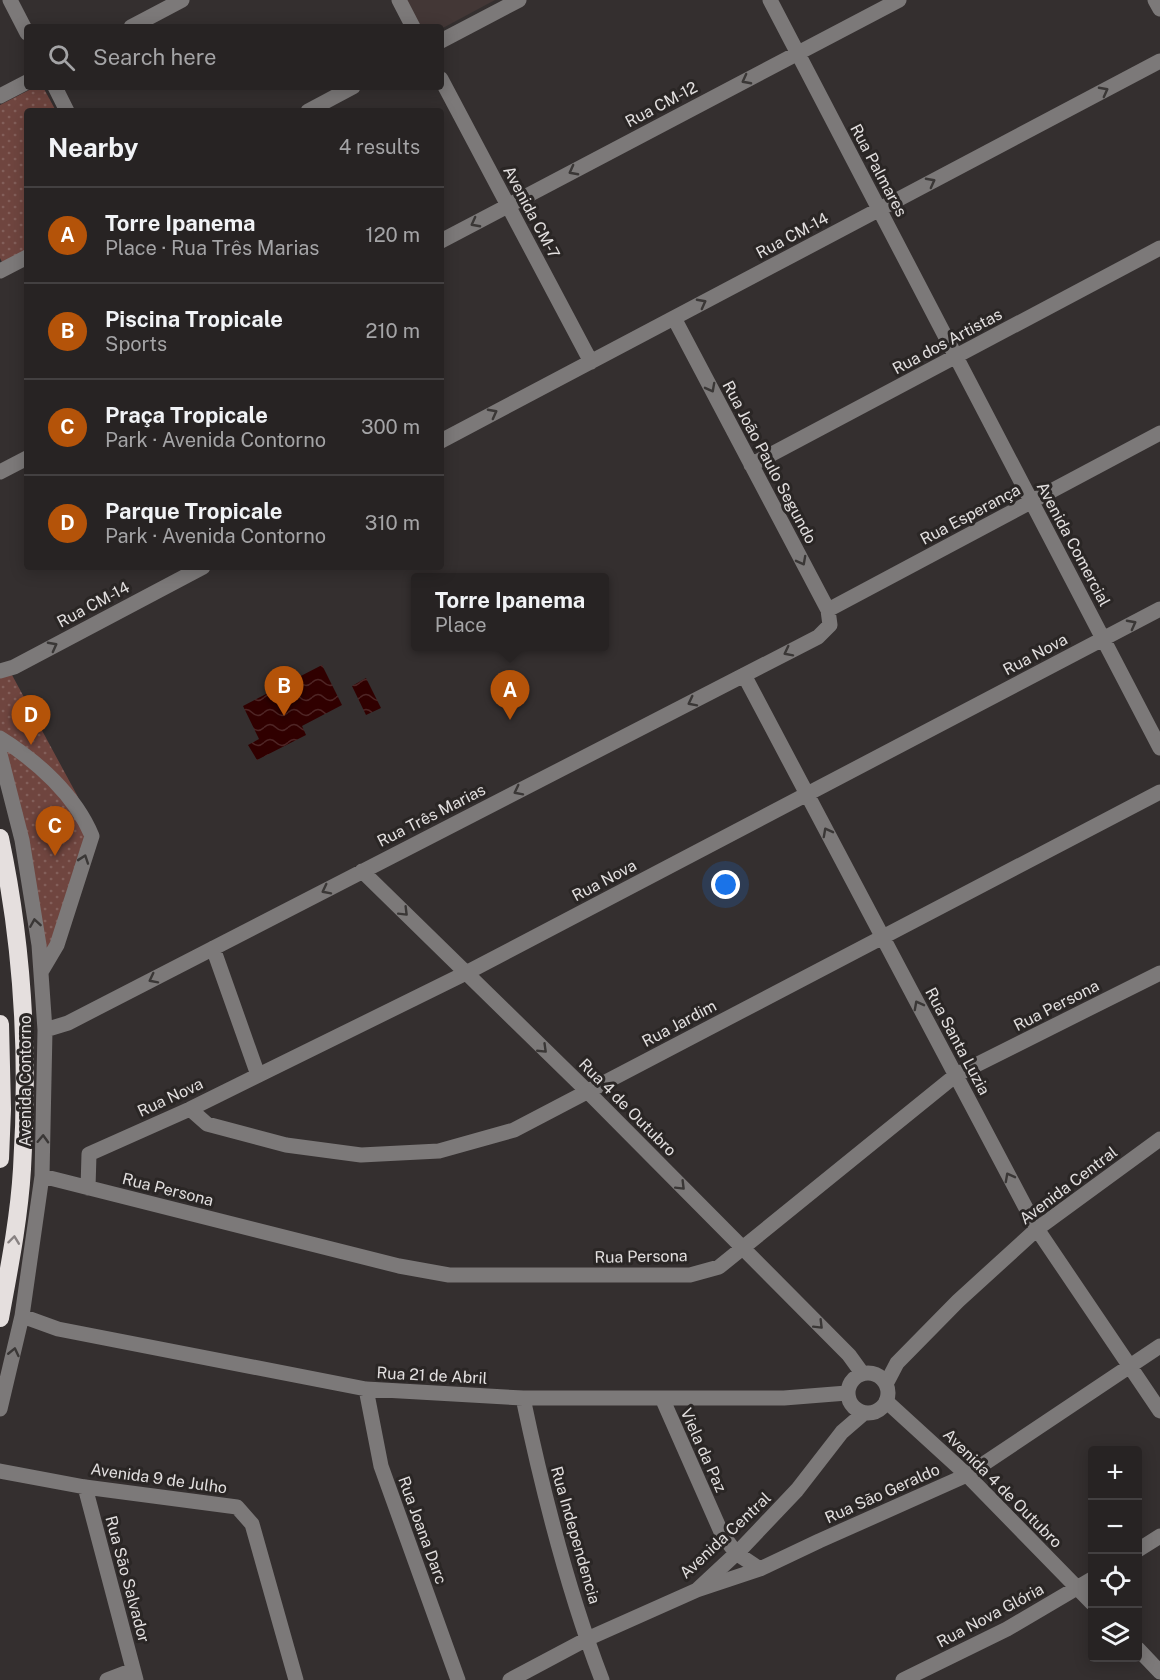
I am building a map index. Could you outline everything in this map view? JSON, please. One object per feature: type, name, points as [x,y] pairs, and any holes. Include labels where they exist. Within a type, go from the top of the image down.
[{"type":"highway","points":[[0,838],[19,951],[25,1070],[22,1170],[13,1247],[0,1318]]},
{"type":"highway","points":[[0,1024],[3,1109],[0,1159]]},
{"type":"street","points":[[10,0],[24,27]]},
{"type":"street","points":[[137,24],[182,0]]},
{"type":"street","points":[[399,0],[412,24]]},
{"type":"street","points":[[444,39],[519,0]]},
{"type":"street","name":"Rua Palmares","points":[[770,0],[956,356]]},
{"type":"street","name":"Rua CM-12","points":[[444,239],[899,0]]},
{"type":"street","points":[[1155,0],[1160,9]]},
{"type":"street","name":"Rua CM-14","points":[[444,439],[1160,62]]},
{"type":"street","points":[[0,96],[24,84]]},
{"type":"street","name":"Avenida CM-7","points":[[444,85],[591,362]]},
{"type":"street","points":[[56,90],[66,108]]},
{"type":"street","points":[[314,108],[347,90]]},
{"type":"street","name":"Rua dos Artistas","points":[[751,465],[1160,248]]},
{"type":"street","points":[[0,271],[24,259]]},
{"type":"street","name":"Rua João Paulo Segundo","points":[[674,318],[829,617]]},
{"type":"street","name":"Avenida Comercial","points":[[956,356],[1160,748]]},
{"type":"street","name":"Rua Esperança","points":[[829,617],[1032,501],[1160,433]]},
{"type":"street","points":[[0,472],[24,460]]},
{"type":"street","name":"Rua CM-14","points":[[0,671],[14,667],[197,570]]},
{"type":"street","name":"Rua Nova","points":[[88,1188],[89,1154],[190,1109],[466,973],[1160,609]]},
{"type":"street","name":"Rua Três Marias","points":[[45,1030],[68,1023],[818,637],[829,617]]},
{"type":"street","name":"Rua Santa Luzia","points":[[744,675],[1037,1229],[1160,1411]]},
{"type":"street","points":[[0,738],[23,752],[45,771],[82,813],[92,836],[57,945],[41,972]]},
{"type":"street","name":"Avenida Contorno","points":[[0,754],[22,840],[39,945],[45,1030],[42,1176],[22,1316],[0,1409]]},
{"type":"street","name":"Rua Jardim","points":[[190,1109],[207,1124],[286,1145],[361,1155],[439,1151],[514,1130],[1160,792]]},
{"type":"street","name":"Rua 4 de Outubro","points":[[362,871],[868,1373]]},
{"type":"street","points":[[213,948],[258,1075]]},
{"type":"street","name":"Rua Persona","points":[[42,1176],[399,1266],[449,1275],[690,1275],[718,1267],[956,1075],[1160,973]]},
{"type":"street","name":"Avenida Central","points":[[886,1384],[897,1363],[958,1301],[1037,1229],[1160,1139]]},
{"type":"street","name":"Rua 21 de Abril","points":[[22,1316],[58,1329],[366,1389],[523,1398],[849,1399]]},
{"type":"street","name":"Rua São Geraldo","points":[[697,1590],[760,1569],[967,1475],[1160,1346]]},
{"type":"street","name":"Avenida Central","points":[[868,1373],[897,1363]]},
{"type":"street","points":[[868,1373],[880,1377],[886,1384],[888,1389],[886,1401],[877,1411],[864,1413],[856,1410],[849,1399],[849,1384],[854,1377],[868,1373]]},
{"type":"street","name":"Rua Joana Darc","points":[[366,1389],[381,1466],[458,1680]]},
{"type":"street","name":"Rua Independencia","points":[[523,1398],[538,1468],[586,1639],[602,1680]]},
{"type":"street","name":"Viela da Paz","points":[[662,1398],[722,1534],[736,1553],[760,1569]]},
{"type":"street","name":"Avenida Central","points":[[842,1432],[849,1399]]},
{"type":"street","name":"Avenida 4 de Outubro","points":[[886,1401],[967,1475],[1088,1599]]},
{"type":"street","name":"Avenida Central","points":[[510,1680],[586,1639],[697,1590],[797,1490],[842,1432],[864,1413]]},
{"type":"street","name":"Avenida 9 de Julho","points":[[0,1472],[85,1487],[237,1507],[252,1524],[296,1680]]},
{"type":"street","name":"Rua São Salvador","points":[[85,1487],[135,1675]]},
{"type":"street","points":[[1142,1547],[1160,1536]]},
{"type":"street","name":"Rua Nova Glória","points":[[903,1680],[1007,1629],[1088,1582]]},
{"type":"street","points":[[1142,1654],[1160,1672]]},
{"type":"street","points":[[107,1680],[135,1675]]},
{"type":"shaded area","points":[[406,0],[495,0],[444,27],[444,24],[419,24]]},
{"type":"shaded area","points":[[29,90],[45,90],[54,108],[24,108],[24,252],[3,264],[0,258],[0,105]]},
{"type":"shaded area","points":[[12,675],[78,797],[92,836],[41,972],[0,754],[0,676]]},
{"type":"water","points":[[322,665],[342,705],[302,726],[306,735],[257,760],[248,745],[259,739],[243,706]]},
{"type":"water","points":[[366,678],[381,708],[366,715],[352,686]]},
{"type":"place","name":"Piscina Tropicale","points":[[284,716]]},
{"type":"place","name":"Torre Ipanema","points":[[510,720]]},
{"type":"place","name":"Parque Tropicale","points":[[31,745]]},
{"type":"place","name":"Praça Tropicale","points":[[55,856]]}]
